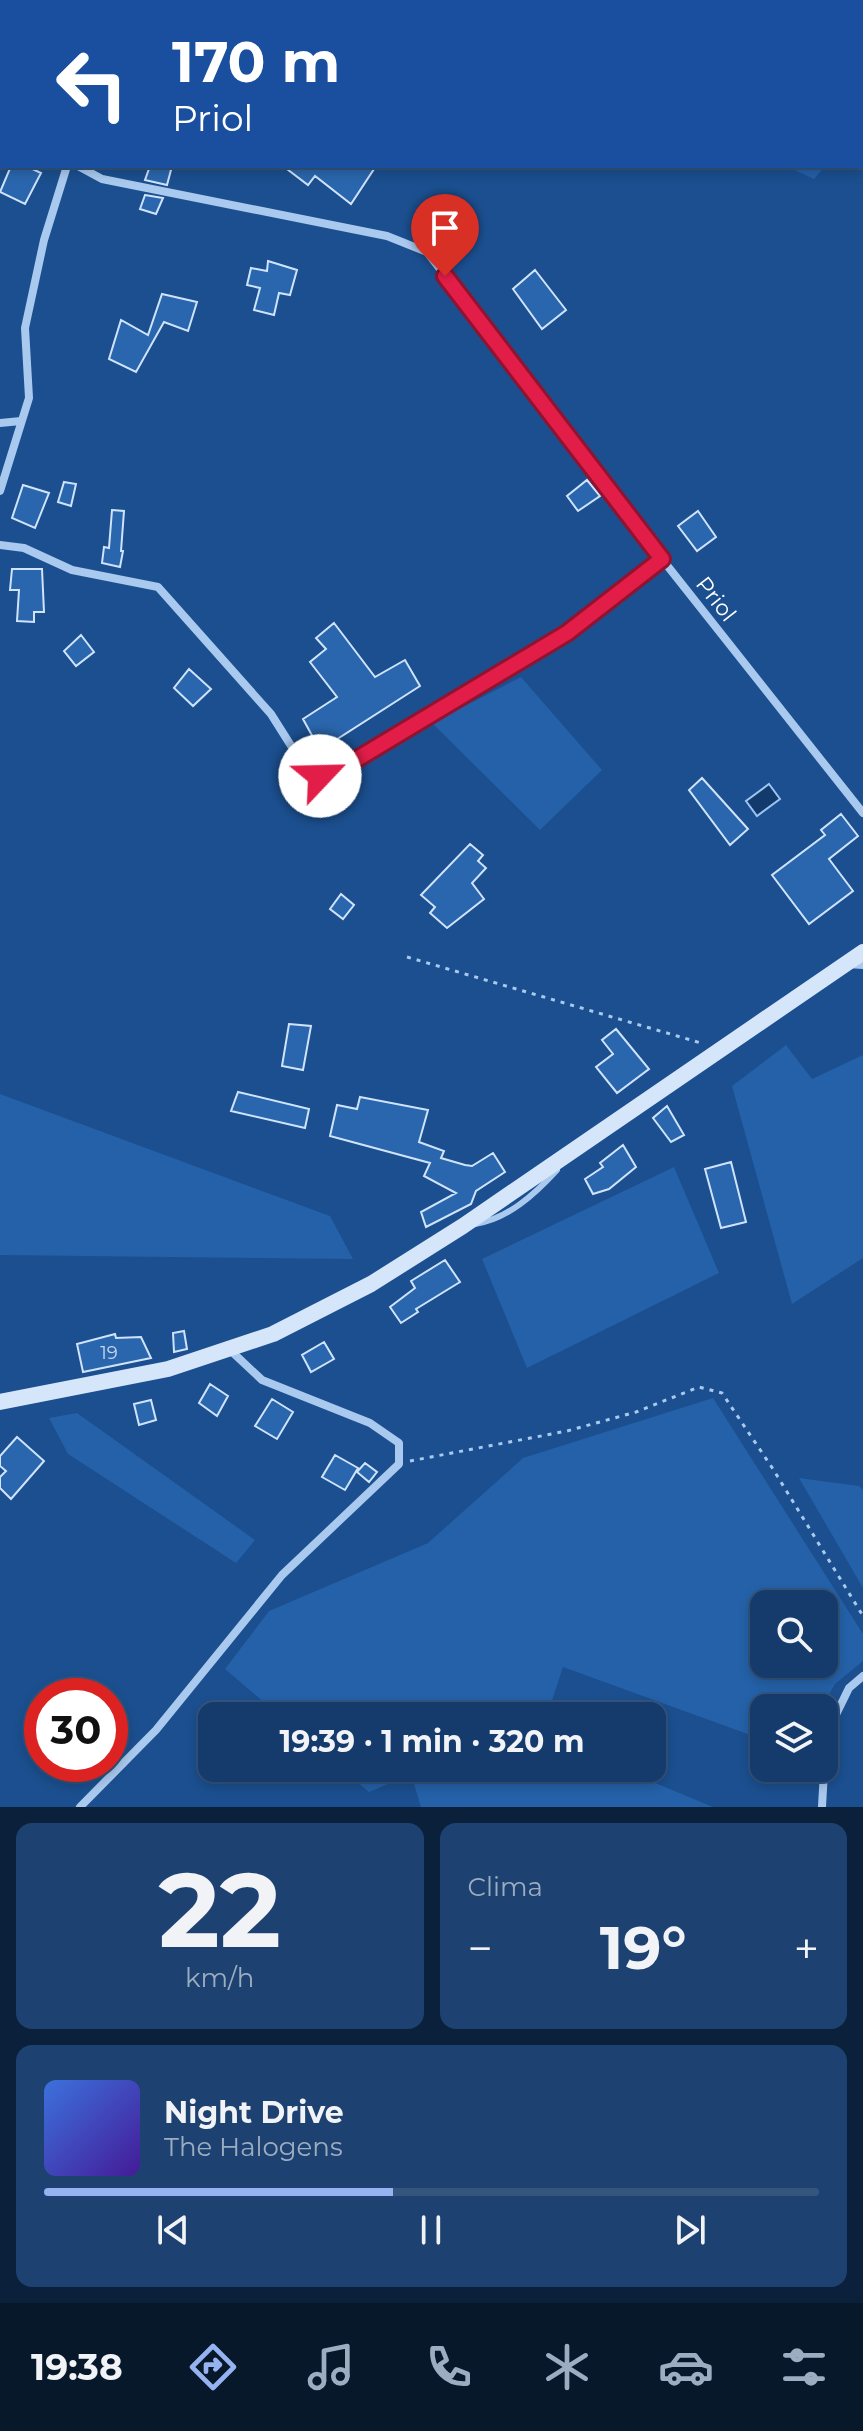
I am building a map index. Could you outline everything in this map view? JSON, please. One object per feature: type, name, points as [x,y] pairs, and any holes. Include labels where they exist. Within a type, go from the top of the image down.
[{"type":"main road","points":[[0,1402],[168,1369],[273,1334],[371,1284],[855,965],[863,952]]},
{"type":"street","points":[[0,491],[29,398],[25,328],[44,240],[66,168]]},
{"type":"street","name":"Priol","points":[[82,168],[102,179],[387,236],[427,252],[662,559],[863,813]]},
{"type":"street","points":[[0,423],[21,421]]},
{"type":"street","points":[[0,545],[24,548],[72,570],[158,587],[271,714],[300,760],[320,776],[347,765],[567,633],[662,559]]},
{"type":"street","points":[[80,1807],[156,1730],[282,1575],[399,1464],[399,1443],[370,1423],[262,1380],[228,1349]]},
{"type":"street","points":[[822,1807],[826,1735],[849,1688],[863,1676]]},
{"type":"path","points":[[407,957],[724,1049]]},
{"type":"path","points":[[399,1464],[567,1431],[636,1412],[699,1387],[722,1393],[773,1469],[863,1616]]},
{"type":"shaded area","points":[[790,168],[823,168],[814,179]]},
{"type":"shaded area","points":[[521,677],[602,770],[540,830],[432,723]]},
{"type":"shaded area","points":[[769,784],[780,799],[757,816],[746,801]]},
{"type":"shaded area","points":[[786,1045],[812,1079],[863,1055],[863,1258],[792,1304],[732,1086]]},
{"type":"shaded area","points":[[0,1094],[330,1216],[353,1259],[0,1255]]},
{"type":"shaded area","points":[[674,1167],[719,1273],[527,1368],[482,1259]]},
{"type":"shaded area","points":[[713,1398],[835,1590],[750,1590],[750,1678],[838,1678],[838,1595],[863,1634],[863,1661],[835,1684],[829,1694],[750,1694],[750,1735],[563,1667],[552,1702],[264,1702],[225,1669],[269,1611],[428,1543],[523,1458]]},
{"type":"shaded area","points":[[77,1413],[255,1540],[236,1563],[68,1454],[49,1418]]},
{"type":"shaded area","points":[[799,1478],[859,1486],[863,1490],[863,1588]]},
{"type":"shaded area","points":[[357,1782],[392,1782],[369,1792]]},
{"type":"shaded area","points":[[413,1782],[653,1782],[713,1807],[421,1807]]},
{"type":"building","points":[[10,168],[30,168],[41,173],[25,204],[0,192]]},
{"type":"building","points":[[149,168],[171,168],[167,185],[145,180]]},
{"type":"building","points":[[286,168],[375,168],[351,204],[315,176],[308,185]]},
{"type":"building","points":[[145,195],[163,198],[156,214],[140,209]]},
{"type":"building","points":[[268,261],[297,270],[290,295],[279,293],[274,315],[254,310],[260,288],[247,285],[251,268],[267,271]]},
{"type":"building","points":[[535,270],[566,310],[542,329],[513,289]]},
{"type":"building","points":[[162,294],[197,302],[188,331],[164,322],[136,372],[109,359],[121,320],[148,335]]},
{"type":"building","points":[[587,480],[600,496],[578,511],[567,496]]},
{"type":"building","points":[[64,482],[76,484],[71,506],[58,502]]},
{"type":"building","points":[[23,485],[49,493],[35,528],[12,518]]},
{"type":"building","points":[[112,510],[124,511],[120,567],[102,563],[104,547],[109,548]]},
{"type":"building","points":[[698,511],[716,537],[697,551],[678,526]]},
{"type":"building","points":[[12,569],[42,569],[44,612],[34,612],[34,622],[17,621],[19,590],[10,590]]},
{"type":"building","points":[[334,623],[375,677],[405,660],[420,686],[320,750],[303,719],[337,697],[310,662],[326,649],[316,638]]},
{"type":"building","points":[[81,635],[94,652],[76,666],[64,651]]},
{"type":"building","points":[[189,669],[211,689],[193,706],[174,688]]},
{"type":"building","points":[[702,778],[748,829],[730,845],[689,790]]},
{"type":"building","points":[[841,814],[858,836],[829,859],[853,891],[809,924],[772,875],[825,835],[821,830]]},
{"type":"building","points":[[470,844],[483,855],[478,861],[486,868],[472,883],[484,899],[447,928],[430,913],[435,907],[421,895]]},
{"type":"building","points":[[341,894],[354,905],[343,919],[330,909]]},
{"type":"building","points":[[289,1024],[311,1026],[303,1070],[282,1066]]},
{"type":"building","points":[[616,1029],[649,1069],[617,1093],[596,1067],[613,1054],[602,1040]]},
{"type":"building","points":[[238,1092],[309,1109],[305,1128],[231,1111]]},
{"type":"building","points":[[360,1097],[428,1110],[419,1142],[444,1151],[441,1158],[465,1165],[472,1166],[493,1153],[505,1172],[476,1191],[471,1204],[426,1227],[421,1212],[456,1193],[424,1176],[430,1163],[330,1136],[337,1105],[357,1109]]},
{"type":"building","points":[[667,1106],[684,1135],[671,1142],[653,1118]]},
{"type":"building","points":[[623,1145],[636,1167],[609,1189],[593,1194],[585,1179],[603,1167],[600,1163]]},
{"type":"building","points":[[731,1162],[746,1222],[721,1228],[705,1169]]},
{"type":"building","points":[[445,1260],[460,1282],[416,1309],[418,1312],[401,1323],[390,1307],[415,1288],[411,1281]]},
{"type":"building","points":[[184,1331],[187,1349],[174,1352],[173,1333]]},
{"type":"building","points":[[115,1334],[116,1338],[141,1337],[151,1358],[83,1372],[77,1344]]},
{"type":"building","points":[[324,1342],[334,1359],[311,1372],[302,1355]]},
{"type":"building","points":[[210,1384],[228,1396],[217,1416],[199,1403]]},
{"type":"building","points":[[272,1399],[293,1412],[277,1439],[255,1426]]},
{"type":"building","points":[[151,1400],[156,1420],[139,1425],[134,1404]]},
{"type":"building","points":[[17,1437],[44,1461],[11,1499],[0,1488],[0,1477],[6,1471],[0,1466],[0,1456]]},
{"type":"building","points":[[335,1455],[358,1468],[345,1490],[322,1477]]},
{"type":"building","points":[[365,1463],[377,1472],[369,1482],[357,1472]]},
{"type":"route","points":[[320,776],[347,765],[567,633],[662,559],[445,276]]}]
